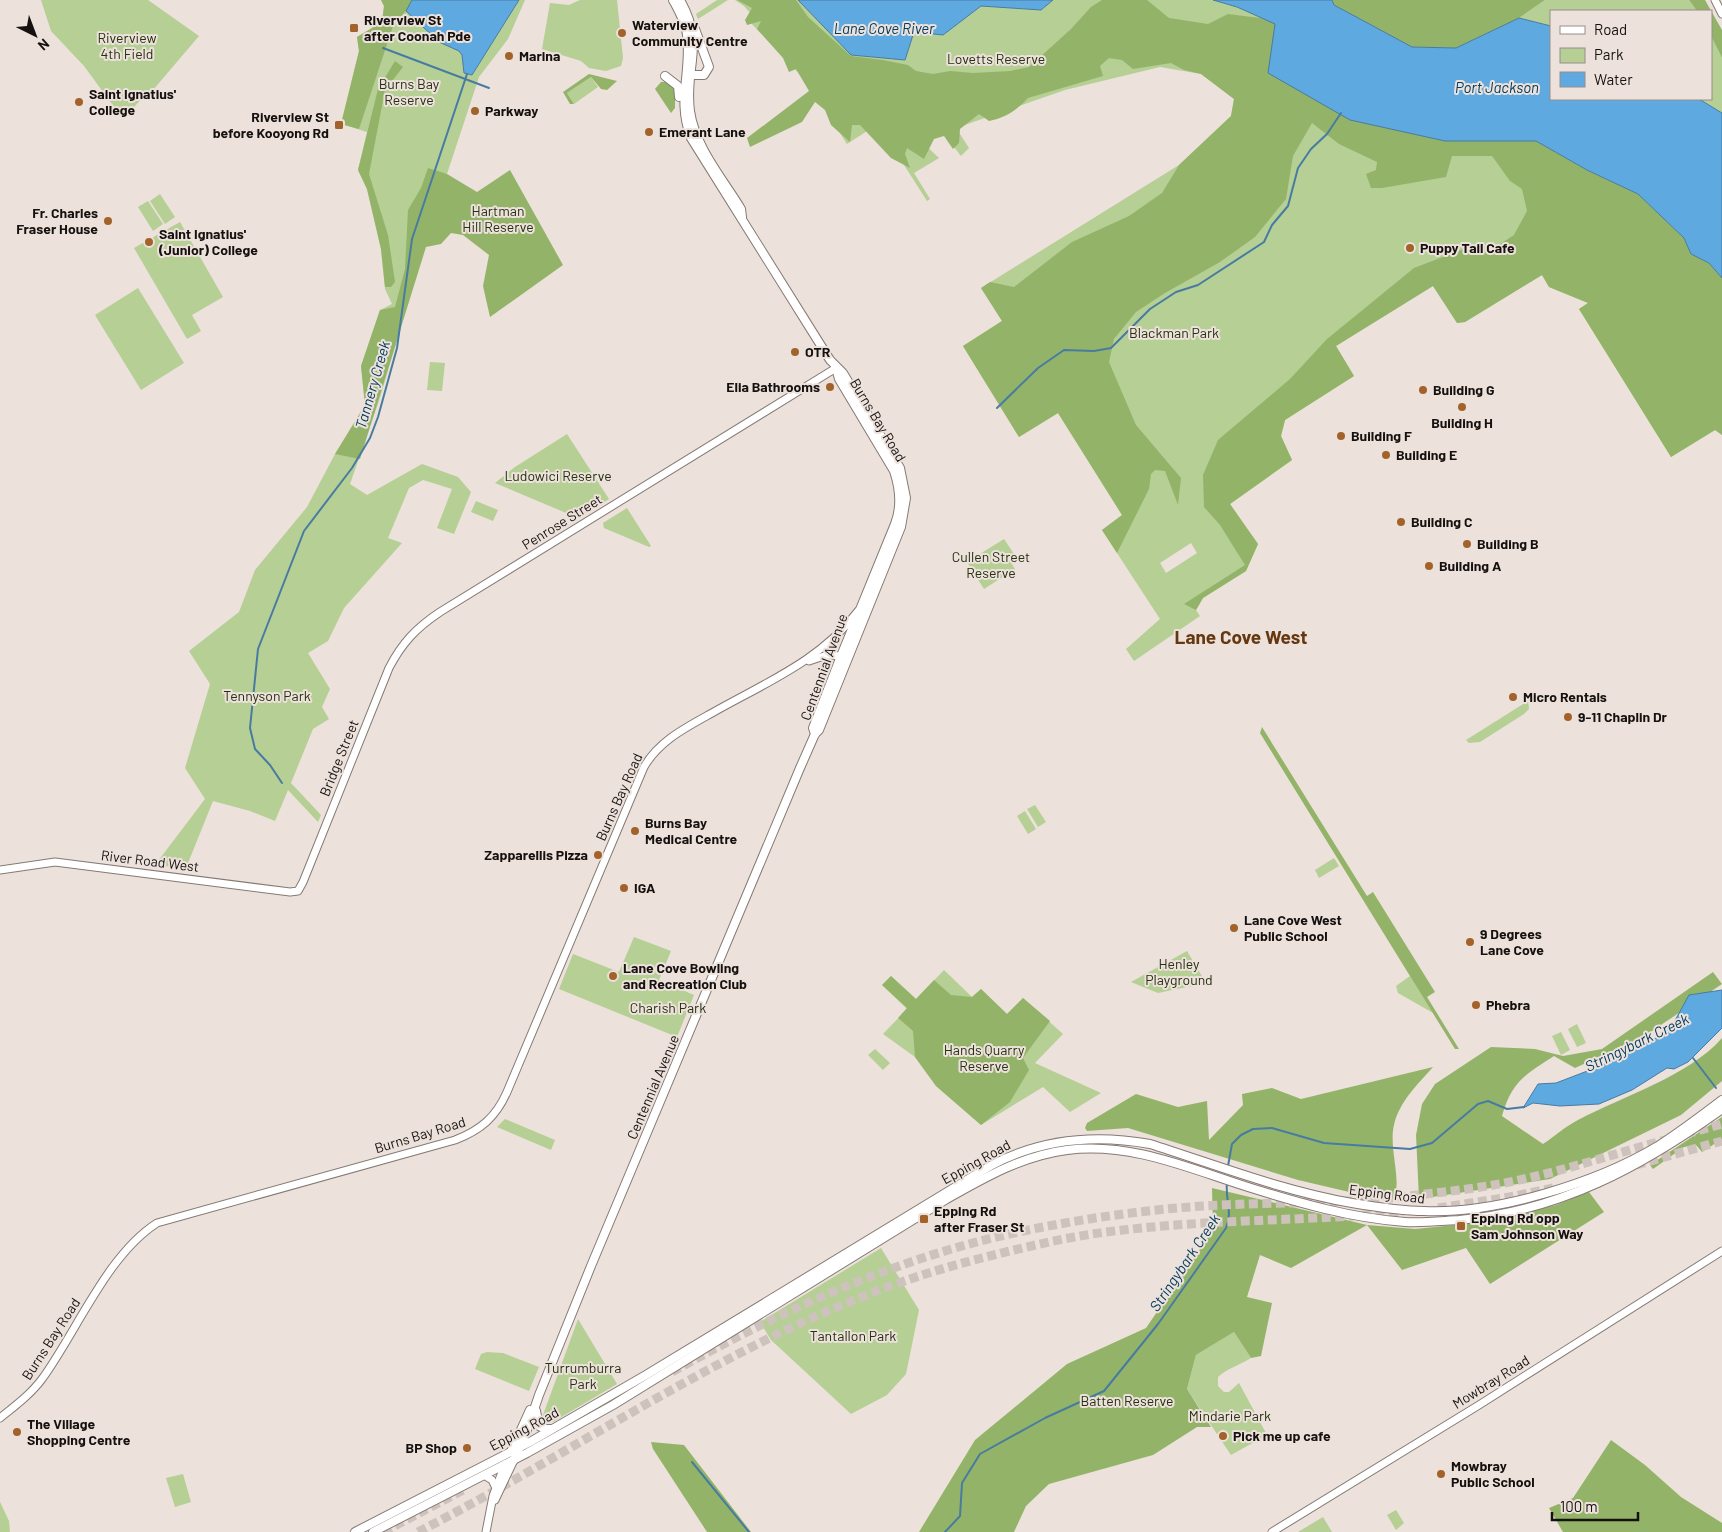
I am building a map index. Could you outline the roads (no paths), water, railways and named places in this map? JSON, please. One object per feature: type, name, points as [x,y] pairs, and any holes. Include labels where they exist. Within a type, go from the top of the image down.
[{"type":"main road","name":"Burns Bay Road","points":[[673,0],[687,34],[690,107],[696,134],[741,209],[742,217]]},
{"type":"main road","name":"Burns Bay Road","points":[[0,1418],[37,1386],[122,1257],[138,1237],[157,1223],[455,1140],[473,1133],[488,1122],[505,1096],[629,801],[653,753],[669,738],[803,662],[833,640],[862,611],[903,522],[906,506],[905,486],[894,456],[843,373],[836,368],[742,217],[736,212],[696,148],[684,118],[688,76],[695,47],[692,23],[680,0]]},
{"type":"main road","points":[[1715,0],[1722,14]]},
{"type":"main road","points":[[688,76],[706,74],[709,64],[692,23]]},
{"type":"main road","points":[[665,76],[679,88],[679,105],[684,118]]},
{"type":"main road","name":"Penrose Street","points":[[408,637],[440,612],[836,368]]},
{"type":"main road","name":"Centennial Avenue","points":[[490,1512],[521,1446],[539,1395],[591,1266],[815,734],[819,730],[851,650],[862,611]]},
{"type":"main road","name":"Centennial Avenue","points":[[815,734],[814,728],[841,656],[862,611]]},
{"type":"main road","name":"Bridge Street","points":[[298,890],[303,882],[389,668],[408,637]]},
{"type":"main road","name":"Burns Bay Road","points":[[803,662],[827,655],[841,656],[851,650]]},
{"type":"main road","name":"River Road West","points":[[0,870],[55,862],[290,892],[298,890]]},
{"type":"main road","name":"Epping Road","points":[[372,1532],[514,1460],[612,1405],[1004,1159],[1044,1145],[1075,1140],[1122,1139],[1150,1144],[1251,1177],[1350,1203],[1412,1210],[1464,1208],[1500,1203],[1550,1191],[1594,1177],[1658,1145],[1722,1100]]},
{"type":"main road","name":"Epping Road","points":[[355,1532],[553,1429],[749,1318],[987,1176],[1036,1157],[1076,1149],[1120,1150],[1143,1154],[1332,1211],[1403,1222],[1490,1217],[1578,1192],[1651,1157],[1722,1109]]},
{"type":"main road","points":[[1075,1140],[1076,1149]]},
{"type":"main road","points":[[1403,1222],[1404,1209]]},
{"type":"main road","points":[[1412,1210],[1413,1222]]},
{"type":"main road","name":"Mowbray Road","points":[[1272,1532],[1722,1251]]},
{"type":"main road","name":"Centennial Avenue","points":[[486,1532],[496,1488],[505,1464],[539,1395]]},
{"type":"main road","points":[[536,1404],[538,1425],[545,1429],[553,1429]]},
{"type":"main road","points":[[484,1475],[492,1480],[496,1488]]},
{"type":"water","points":[[412,0],[519,0],[472,75],[464,73],[462,55],[459,51],[439,42],[406,11]]},
{"type":"water","name":"Lane Cove River","points":[[798,0],[1053,0],[1041,10],[981,6],[943,35],[914,32],[905,60],[851,55]]},
{"type":"water","name":"Port Jackson","points":[[1213,0],[1332,0],[1334,5],[1412,47],[1456,48],[1519,18],[1550,26],[1550,100],[1701,100],[1722,113],[1722,278],[1709,263],[1691,254],[1684,238],[1638,194],[1587,170],[1536,141],[1445,141],[1350,120],[1268,73],[1275,24],[1237,7]]},
{"type":"water","points":[[1722,990],[1722,1028],[1688,1062],[1674,1069],[1667,1068],[1632,1090],[1599,1104],[1560,1106],[1533,1103],[1523,1108],[1538,1084],[1556,1083],[1603,1065],[1660,1036],[1672,1026],[1689,995]]},
{"type":"waterway","points":[[383,48],[489,88]]},
{"type":"waterway","name":"Tannery Creek","points":[[282,783],[270,765],[255,749],[250,728],[258,649],[304,531],[352,468],[370,438],[378,417],[397,348],[412,239],[467,74]]},
{"type":"waterway","points":[[997,408],[1038,368],[1064,350],[1094,351],[1111,348],[1150,309],[1176,292],[1198,285],[1264,242],[1272,225],[1288,206],[1298,168],[1311,149],[1327,134],[1341,113]]},
{"type":"waterway","points":[[1693,1058],[1716,1088]]},
{"type":"waterway","name":"Stringybark Creek","points":[[1228,1166],[1232,1144],[1241,1135],[1253,1129],[1272,1128],[1324,1143],[1410,1149],[1432,1143],[1478,1104],[1488,1101],[1507,1109],[1524,1107]]},
{"type":"waterway","name":"Stringybark Creek","points":[[945,1532],[960,1516],[962,1483],[980,1454],[1045,1418],[1104,1391],[1158,1324],[1226,1228],[1229,1216],[1227,1183]]},
{"type":"waterway","points":[[692,1462],[749,1532]]},
{"type":"tunnel","points":[[1686,1134],[1722,1124]]},
{"type":"tunnel","points":[[672,1372],[756,1327],[842,1288],[931,1255],[1023,1231],[1157,1210],[1226,1205],[1367,1200],[1474,1188],[1542,1175],[1669,1139]]},
{"type":"tunnel","points":[[1636,1165],[1722,1141]]},
{"type":"tunnel","points":[[1438,1208],[1553,1188]]},
{"type":"tunnel","points":[[418,1532],[487,1495],[690,1379],[830,1310],[903,1282],[1014,1250],[1105,1232],[1158,1226],[1403,1212]]},
{"type":"tunnel","points":[[383,1532],[465,1489]]},
{"type":"place","name":"Riverview St after Coonah Pde","points":[[354,28]]},
{"type":"place","name":"Waterview Community Centre","points":[[622,33]]},
{"type":"place","name":"Marina","points":[[509,56]]},
{"type":"place","name":"Saint Ignatius' College","points":[[79,102]]},
{"type":"place","name":"Parkway","points":[[475,111]]},
{"type":"place","name":"Riverview St before Kooyong Rd","points":[[339,125]]},
{"type":"place","name":"Emerant Lane","points":[[649,132]]},
{"type":"place","name":"Fr. Charles Fraser House","points":[[108,221]]},
{"type":"place","name":"Saint Ignatius' (Junior) College","points":[[149,242]]},
{"type":"place","name":"Puppy Tail Cafe","points":[[1410,248]]},
{"type":"place","name":"OTR","points":[[795,352]]},
{"type":"place","name":"Elia Bathrooms","points":[[830,387]]},
{"type":"place","name":"Building G","points":[[1423,390]]},
{"type":"place","name":"Building H","points":[[1462,407]]},
{"type":"place","name":"Building F","points":[[1341,436]]},
{"type":"place","name":"Building E","points":[[1386,455]]},
{"type":"place","name":"Building C","points":[[1401,522]]},
{"type":"place","name":"Building B","points":[[1467,544]]},
{"type":"place","name":"Building A","points":[[1429,566]]},
{"type":"place","name":"Micro Rentals","points":[[1513,697]]},
{"type":"place","name":"9-11 Chaplin Dr","points":[[1568,717]]},
{"type":"place","name":"Burns Bay Medical Centre","points":[[635,831]]},
{"type":"place","name":"Zapparellis Pizza","points":[[598,855]]},
{"type":"place","name":"IGA","points":[[624,888]]},
{"type":"place","name":"Lane Cove West Public School","points":[[1234,928]]},
{"type":"place","name":"9 Degrees Lane Cove","points":[[1470,942]]},
{"type":"place","name":"Lane Cove Bowling and Recreation Club","points":[[613,976]]},
{"type":"place","name":"Phebra","points":[[1476,1005]]},
{"type":"place","name":"Epping Rd after Fraser St","points":[[924,1219]]},
{"type":"place","name":"Epping Rd opp Sam Johnson Way","points":[[1461,1226]]},
{"type":"place","name":"The Village Shopping Centre","points":[[17,1432]]},
{"type":"place","name":"Pick me up cafe","points":[[1223,1436]]},
{"type":"place","name":"BP Shop","points":[[467,1448]]},
{"type":"place","name":"Mowbray Public School","points":[[1441,1474]]},
{"type":"district","name":"Lane Cove West","points":[[1241,637]]},
{"type":"park label","name":"Riverview 4th Field","points":[[127,46]]},
{"type":"park label","name":"Lovetts Reserve","points":[[996,59]]},
{"type":"park label","name":"Burns Bay Reserve","points":[[409,92]]},
{"type":"park label","name":"Hartman Hill Reserve","points":[[498,220]]},
{"type":"park label","name":"Blackman Park","points":[[1174,333]]},
{"type":"park label","name":"Ludowici Reserve","points":[[558,476]]},
{"type":"park label","name":"Cullen Street Reserve","points":[[991,566]]},
{"type":"park label","name":"Tennyson Park","points":[[267,696]]},
{"type":"park label","name":"Henley Playground","points":[[1179,972]]},
{"type":"park label","name":"Charish Park","points":[[668,1008]]},
{"type":"park label","name":"Hands Quarry Reserve","points":[[984,1058]]},
{"type":"park label","name":"Tantallon Park","points":[[853,1336]]},
{"type":"park label","name":"Turrumburra Park","points":[[583,1376]]},
{"type":"park label","name":"Batten Reserve","points":[[1127,1401]]},
{"type":"park label","name":"Mindarie Park","points":[[1230,1416]]}]
